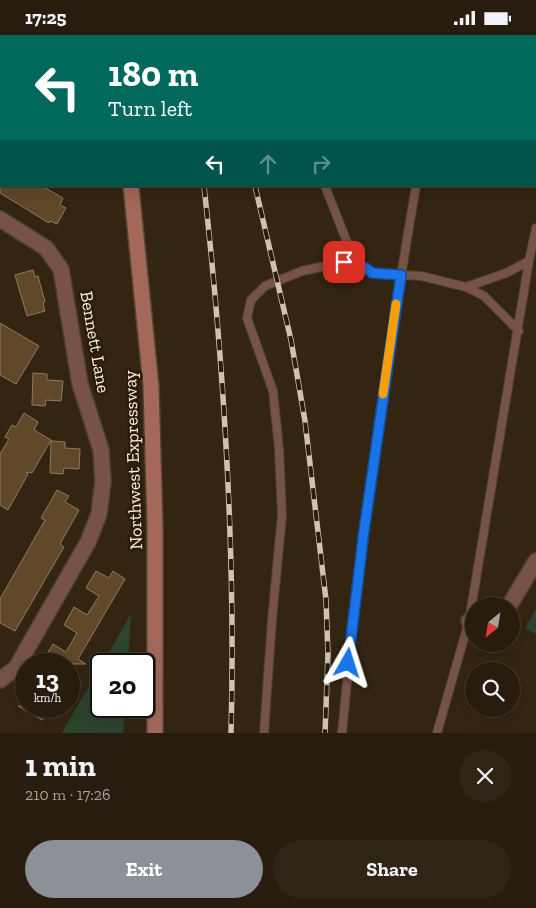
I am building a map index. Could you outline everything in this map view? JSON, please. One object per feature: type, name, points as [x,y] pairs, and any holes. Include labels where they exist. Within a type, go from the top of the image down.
[{"type":"main road","name":"Northwest Expressway","points":[[131,187],[151,386],[155,526],[155,733]]},
{"type":"street","name":"Bennett Lane","points":[[0,219],[43,245],[61,269],[80,384],[101,450],[103,481],[99,514],[88,542],[16,668],[0,680]]},
{"type":"street","points":[[514,597],[536,561]]},
{"type":"lane","points":[[325,187],[356,265]]},
{"type":"lane","points":[[342,733],[364,531],[401,275],[416,187]]},
{"type":"lane","points":[[475,597],[529,261],[536,228]]},
{"type":"lane","points":[[466,287],[506,273],[529,261]]},
{"type":"lane","points":[[264,733],[282,505],[273,391],[246,318],[251,300],[265,286],[302,271],[344,262],[366,268],[372,273],[421,276],[466,287],[484,296],[519,331]]},
{"type":"lane","points":[[437,733],[465,641]]},
{"type":"green space","points":[[536,609],[536,634],[525,628]]},
{"type":"green space","points":[[131,614],[129,653],[108,653]]},
{"type":"green space","points":[[90,684],[90,718],[124,718],[123,733],[62,733],[71,718],[80,718],[80,702]]},
{"type":"building","points":[[0,187],[44,187],[63,198],[60,205],[66,208],[57,224],[50,221],[49,223],[0,193]]},
{"type":"building","points":[[33,270],[35,277],[38,276],[45,302],[43,303],[45,311],[27,316],[15,275]]},
{"type":"building","points":[[0,323],[39,346],[16,384],[0,375]]},
{"type":"building","points":[[33,373],[47,374],[47,380],[63,381],[61,401],[46,400],[45,406],[32,405]]},
{"type":"building","points":[[24,413],[38,422],[34,430],[51,440],[32,473],[26,472],[28,474],[8,510],[0,505],[0,454],[9,439],[5,437],[12,425],[16,427]]},
{"type":"building","points":[[51,441],[65,442],[65,448],[80,449],[79,469],[64,468],[63,474],[50,473]]},
{"type":"building","points":[[57,490],[69,496],[65,502],[79,510],[60,544],[64,547],[15,631],[0,623],[0,599],[45,520],[41,518]]},
{"type":"building","points":[[96,571],[109,578],[113,571],[125,579],[80,656],[80,653],[48,653],[53,644],[66,652],[77,633],[64,625],[74,607],[87,615],[99,596],[86,588]]},
{"type":"railway","points":[[204,187],[223,391],[227,459],[232,596],[231,733]]},
{"type":"railway","points":[[255,187],[291,340],[305,421],[326,600],[328,655],[325,733]]},
{"type":"slow traffic","points":[[383,394],[396,304]]},
{"type":"route","points":[[344,262],[366,268],[372,273],[401,275],[364,531],[348,663]]}]
